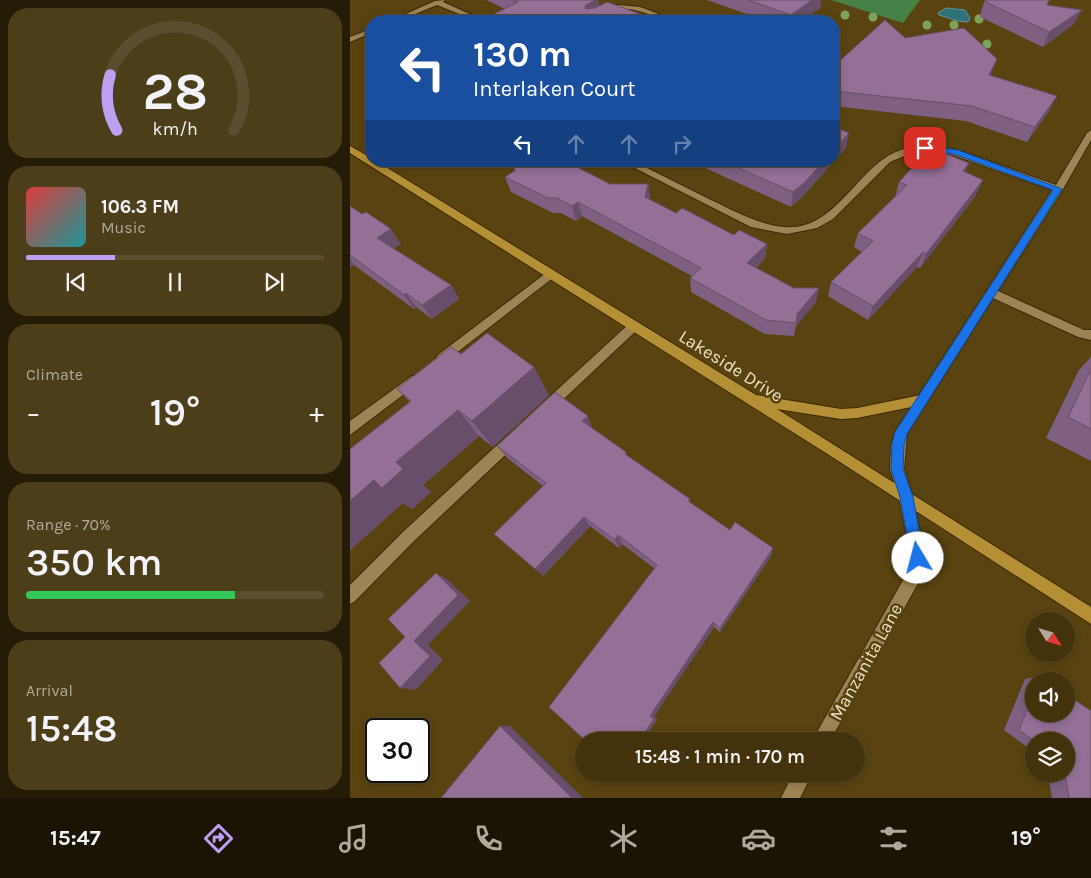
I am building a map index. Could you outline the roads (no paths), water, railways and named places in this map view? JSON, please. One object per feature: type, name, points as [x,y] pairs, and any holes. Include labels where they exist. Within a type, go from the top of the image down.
[{"type":"main road","name":"Lakeside Drive","points":[[350,149],[365,158]]},
{"type":"main road","name":"Lakeside Drive","points":[[379,167],[751,399],[1091,616]]},
{"type":"main road","points":[[751,399],[841,414],[857,413],[921,400]]},
{"type":"street","points":[[407,15],[439,1],[469,15]]},
{"type":"street","points":[[602,15],[618,7],[638,8],[658,15]]},
{"type":"street","points":[[350,40],[365,34]]},
{"type":"street","name":"Manzanita Lane","points":[[827,732],[913,578],[918,558],[906,497],[897,469],[898,445],[901,432],[1058,189],[1091,132]]},
{"type":"street","points":[[637,167],[756,225],[787,231],[813,226],[830,217],[887,160],[898,153],[914,149],[955,151],[1058,189]]},
{"type":"street","points":[[435,363],[550,274]]},
{"type":"street","points":[[990,292],[1082,334],[1091,335]]},
{"type":"street","points":[[540,414],[634,326]]},
{"type":"street","points":[[350,429],[419,375]]},
{"type":"street","points":[[350,596],[409,536],[525,428]]},
{"type":"street","points":[[790,798],[799,782]]},
{"type":"water","points":[[946,8],[965,10],[970,18],[968,22],[939,15],[938,13]]}]
